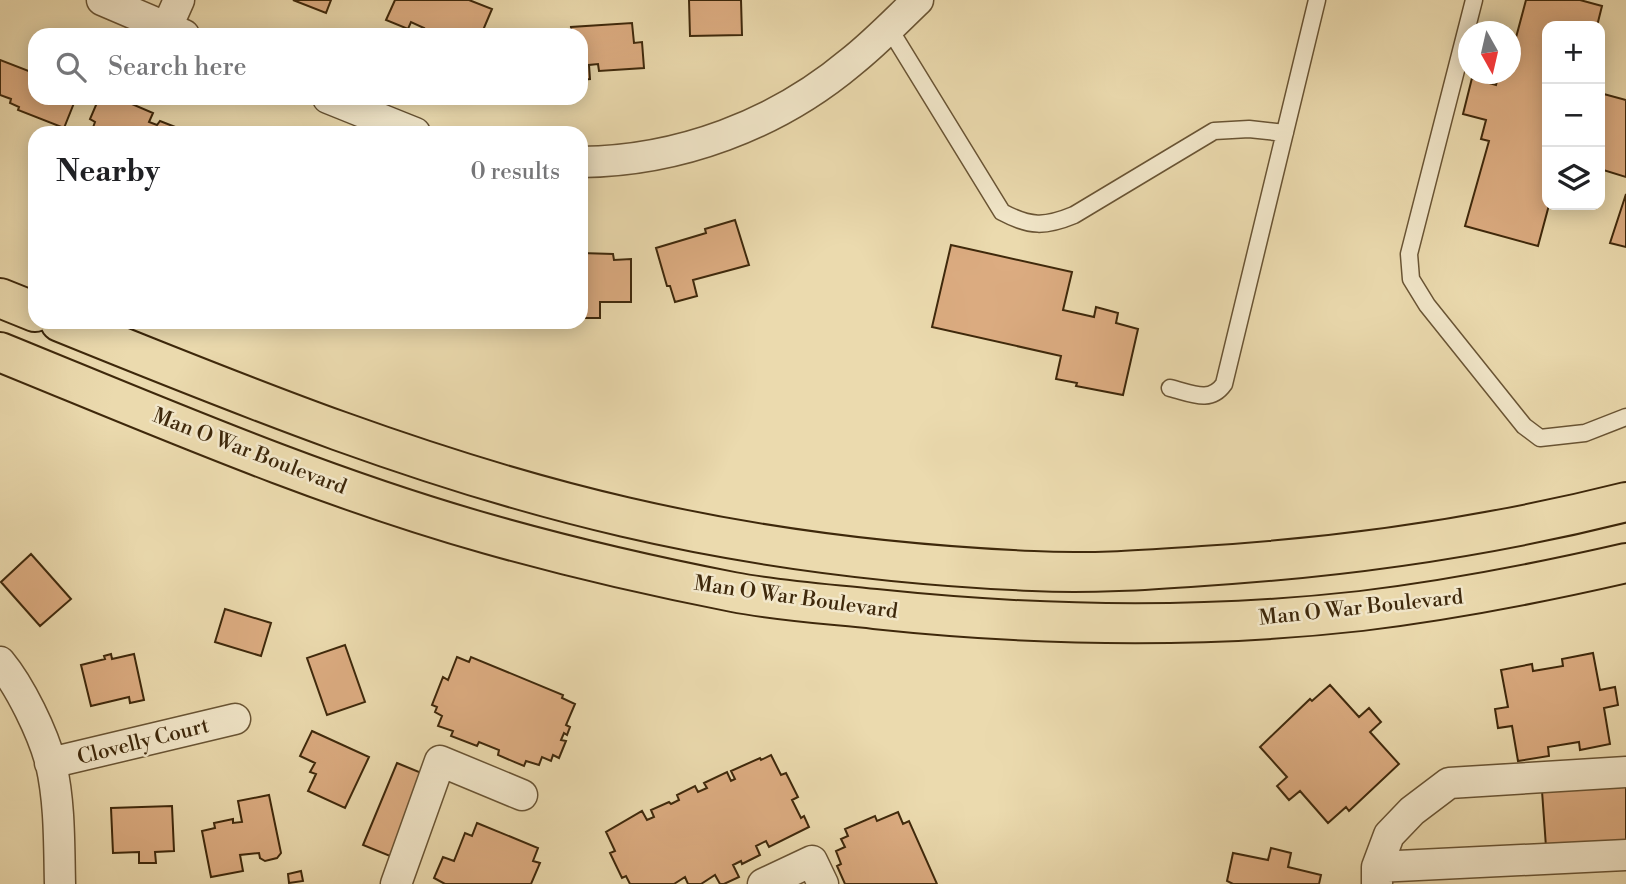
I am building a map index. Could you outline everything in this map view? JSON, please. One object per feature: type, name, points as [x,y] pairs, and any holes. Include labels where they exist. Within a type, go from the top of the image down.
[{"type":"main road","points":[[0,298],[28,309]]},
{"type":"main road","points":[[78,329],[383,448],[475,477],[623,517],[739,540],[838,554],[1037,571],[1144,570],[1281,561],[1481,534],[1626,502]]},
{"type":"main road","name":"Man O War Boulevard","points":[[0,352],[249,452],[405,508],[487,534],[737,593],[895,611],[1017,621],[1106,623],[1264,620],[1362,611],[1478,594],[1626,563]]},
{"type":"street","points":[[102,0],[169,28]]},
{"type":"street","points":[[176,28],[179,0]]},
{"type":"street","points":[[588,162],[613,162],[673,152],[734,132],[769,116],[850,63],[918,0]]},
{"type":"street","points":[[345,105],[398,126]]},
{"type":"street","points":[[0,662],[27,705],[50,763],[59,831],[60,884]]},
{"type":"street","name":"Clovelly Court","points":[[50,763],[235,719]]},
{"type":"street","points":[[396,884],[440,761],[522,794]]},
{"type":"street","points":[[1626,772],[1449,783],[1412,811],[1388,835],[1377,876],[1626,855]]},
{"type":"street","points":[[763,884],[812,860],[823,884]]},
{"type":"lane","points":[[1170,388],[1205,396],[1218,393],[1224,384],[1317,0]]},
{"type":"lane","points":[[1474,0],[1409,254],[1411,279],[1427,305],[1524,426],[1540,438],[1585,433],[1626,418]]},
{"type":"lane","points":[[889,28],[1002,212],[1018,220],[1052,224],[1074,215],[1214,131],[1249,129],[1285,133]]},
{"type":"building","points":[[293,0],[331,0],[326,13]]},
{"type":"building","points":[[395,0],[469,0],[492,9],[484,28],[424,28],[411,22],[408,28],[406,28],[386,20]]},
{"type":"building","points":[[689,0],[741,0],[742,35],[690,36]]},
{"type":"building","points":[[1526,0],[1580,0],[1602,6],[1598,21],[1542,21],[1542,210],[1548,210],[1538,246],[1465,226],[1489,141],[1481,139],[1486,120],[1463,114],[1470,84],[1521,84],[1520,21]]},
{"type":"building","points":[[632,23],[634,43],[642,42],[644,68],[599,71],[598,64],[589,65],[588,79],[588,28],[571,27]]},
{"type":"building","points":[[0,60],[28,71],[28,105],[73,105],[65,126],[59,126],[18,110],[19,107],[10,103],[11,99],[0,95]]},
{"type":"building","points":[[1605,94],[1626,100],[1626,177],[1605,171]]},
{"type":"building","points":[[96,105],[134,105],[153,113],[149,122],[157,125],[160,121],[173,126],[94,126],[95,122],[90,119]]},
{"type":"building","points":[[1626,194],[1626,247],[1610,243]]},
{"type":"building","points":[[735,220],[749,265],[693,280],[697,296],[675,302],[670,286],[667,286],[656,248],[706,233],[705,229]]},
{"type":"building","points":[[951,245],[1072,272],[1063,310],[1094,317],[1096,307],[1118,313],[1116,323],[1138,329],[1123,395],[1076,386],[1077,383],[1056,379],[1061,356],[932,327]]},
{"type":"building","points":[[588,253],[613,254],[614,260],[631,259],[631,302],[600,302],[600,318],[588,318]]},
{"type":"building","points":[[31,554],[71,599],[40,626],[1,582]]},
{"type":"building","points":[[225,609],[271,623],[261,656],[215,642]]},
{"type":"building","points":[[345,645],[365,702],[327,715],[307,658]]},
{"type":"building","points":[[1593,653],[1600,690],[1615,687],[1618,705],[1604,708],[1610,744],[1580,750],[1579,742],[1548,747],[1549,756],[1518,761],[1512,726],[1498,728],[1495,709],[1508,707],[1501,670],[1532,664],[1533,671],[1563,666],[1562,659]]},
{"type":"building","points":[[111,654],[112,659],[134,654],[144,700],[130,703],[129,697],[91,706],[81,665],[105,659],[104,656]]},
{"type":"building","points":[[457,657],[469,662],[471,657],[563,695],[562,698],[575,704],[566,725],[570,727],[567,735],[564,733],[561,740],[566,741],[559,758],[553,755],[551,761],[542,757],[539,765],[526,761],[524,766],[498,755],[499,750],[479,742],[477,746],[451,736],[453,731],[438,726],[442,716],[435,712],[437,707],[432,705],[443,677],[448,680]]},
{"type":"building","points":[[1330,685],[1359,717],[1369,708],[1381,722],[1370,732],[1399,764],[1349,811],[1346,807],[1328,823],[1300,791],[1289,800],[1277,786],[1287,777],[1260,747],[1310,699],[1312,701]]},
{"type":"building","points":[[312,731],[369,757],[345,808],[308,791],[316,774],[310,772],[315,763],[300,756]]},
{"type":"building","points":[[771,755],[781,775],[786,773],[798,797],[792,800],[809,827],[769,847],[766,841],[756,846],[760,855],[742,864],[741,861],[733,865],[739,877],[724,884],[720,884],[715,875],[701,884],[688,884],[685,877],[674,884],[630,884],[626,876],[622,878],[610,853],[615,851],[606,832],[642,811],[647,820],[654,817],[651,810],[679,800],[677,795],[695,786],[698,792],[707,788],[704,783],[727,772],[731,781],[735,779],[731,771]]},
{"type":"building","points":[[397,763],[424,774],[390,856],[363,845]]},
{"type":"building","points":[[1626,785],[1626,841],[1546,847],[1542,791]]},
{"type":"building","points":[[269,795],[281,853],[277,858],[265,861],[260,858],[259,853],[240,855],[243,871],[211,877],[202,831],[215,828],[214,823],[233,819],[233,823],[242,822],[238,801]]},
{"type":"building","points":[[172,806],[174,851],[155,852],[156,863],[139,863],[139,852],[113,853],[111,808]]},
{"type":"building","points":[[898,812],[903,824],[909,821],[937,884],[845,884],[837,866],[841,864],[836,851],[845,847],[841,839],[848,836],[845,829],[875,816],[877,821]]},
{"type":"building","points":[[477,823],[538,848],[533,861],[540,863],[531,884],[445,884],[434,878],[443,857],[454,861],[465,833],[472,836]]},
{"type":"building","points":[[1271,848],[1291,853],[1288,867],[1321,875],[1319,884],[1233,884],[1227,881],[1233,853],[1268,860]]},
{"type":"building","points":[[301,871],[303,881],[289,883],[288,874]]}]
